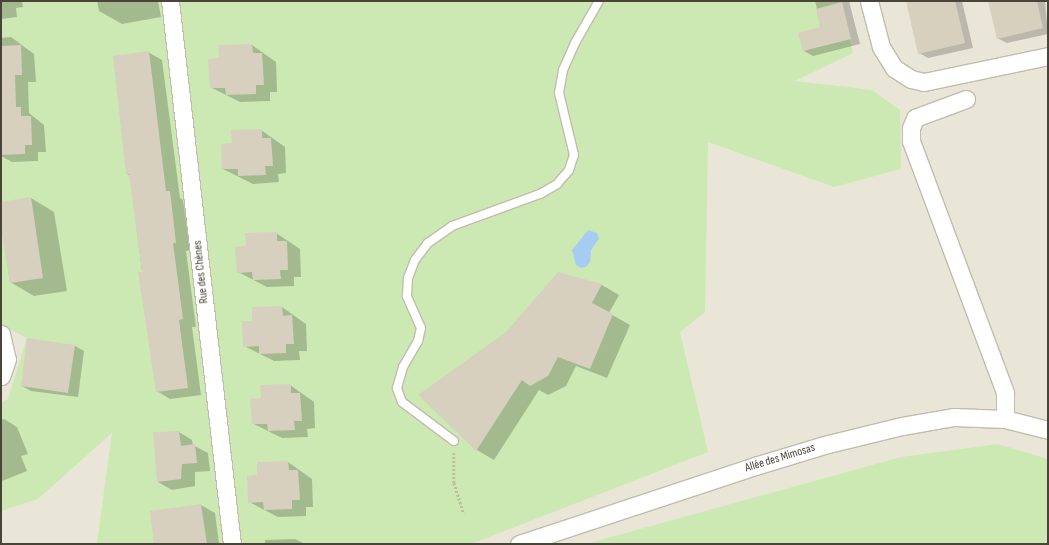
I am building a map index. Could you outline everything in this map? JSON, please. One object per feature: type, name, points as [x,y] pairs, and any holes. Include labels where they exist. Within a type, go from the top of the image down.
[{"type":"street","name":"Rue des Chènes","points":[[170,1],[232,544]]},
{"type":"street","points":[[869,1],[881,47],[894,68],[911,79],[924,82],[1048,56]]},
{"type":"street","points":[[966,99],[915,118],[911,128],[911,141],[1005,394],[1005,419]]},
{"type":"street","points":[[1,334],[6,359],[1,376]]},
{"type":"street","name":"Allée des Mimosas","points":[[520,544],[542,534],[824,445],[954,417],[1005,419],[1048,430]]},
{"type":"lane","points":[[454,441],[402,402],[397,388],[403,367],[418,341],[421,328],[407,296],[408,278],[415,260],[428,243],[452,226],[540,194],[557,184],[569,170],[574,155],[559,93],[563,70],[575,43],[599,1]]},
{"type":"path","points":[[454,441],[454,483],[464,513]]},
{"type":"shaded area","points":[[1,1],[1048,1],[1048,544],[1,544]]},
{"type":"green space","points":[[1,1],[841,1],[853,53],[795,81],[872,90],[900,110],[901,169],[834,187],[708,142],[705,312],[680,332],[708,452],[471,544],[92,544],[97,543],[112,433],[38,499],[1,511],[1,403],[8,399],[27,338],[1,325]]},
{"type":"green space","points":[[998,444],[1048,459],[1048,544],[586,544],[901,457]]},
{"type":"water","points":[[588,230],[597,233],[599,239],[591,250],[590,262],[586,267],[581,268],[576,265],[572,250]]},
{"type":"building","points":[[906,1],[955,1],[965,43],[918,54]]},
{"type":"building","points":[[988,1],[1037,1],[1043,28],[997,39]]},
{"type":"building","points":[[842,2],[851,39],[803,51],[798,33],[820,27],[816,9]]},
{"type":"building","points":[[252,44],[253,53],[262,53],[264,85],[256,85],[256,94],[226,95],[225,88],[210,88],[208,59],[219,58],[218,45]]},
{"type":"building","points":[[21,45],[22,75],[15,75],[16,107],[21,107],[21,116],[31,116],[32,145],[25,145],[25,154],[1,155],[1,46]]},
{"type":"building","points":[[149,51],[166,191],[170,191],[176,243],[173,243],[183,319],[179,320],[188,388],[156,392],[138,272],[142,272],[129,174],[126,175],[113,56]]},
{"type":"building","points":[[262,129],[262,138],[271,138],[273,166],[265,166],[266,175],[238,176],[238,169],[222,169],[221,144],[232,143],[231,130]]},
{"type":"building","points":[[31,197],[43,278],[10,283],[1,228],[1,202]]},
{"type":"building","points":[[277,232],[277,241],[287,241],[288,270],[280,270],[281,279],[253,280],[252,272],[237,273],[235,247],[246,246],[245,233]]},
{"type":"building","points":[[558,272],[602,284],[592,303],[613,314],[590,369],[558,357],[548,376],[530,386],[522,380],[476,451],[418,395],[506,332]]},
{"type":"building","points":[[282,306],[283,316],[292,315],[294,344],[286,344],[286,353],[259,354],[259,346],[243,347],[242,321],[252,321],[252,307]]},
{"type":"building","points":[[27,338],[75,345],[68,393],[21,386]]},
{"type":"building","points":[[291,384],[291,393],[300,393],[302,421],[294,421],[295,430],[268,431],[267,424],[252,424],[250,399],[261,398],[260,385]]},
{"type":"building","points":[[179,431],[181,446],[195,444],[197,463],[182,464],[181,479],[157,482],[153,432]]},
{"type":"building","points":[[288,461],[289,470],[298,470],[300,500],[292,500],[292,509],[264,510],[263,502],[248,503],[247,476],[257,475],[257,462]]},
{"type":"building","points":[[201,504],[207,544],[154,544],[150,511]]}]
